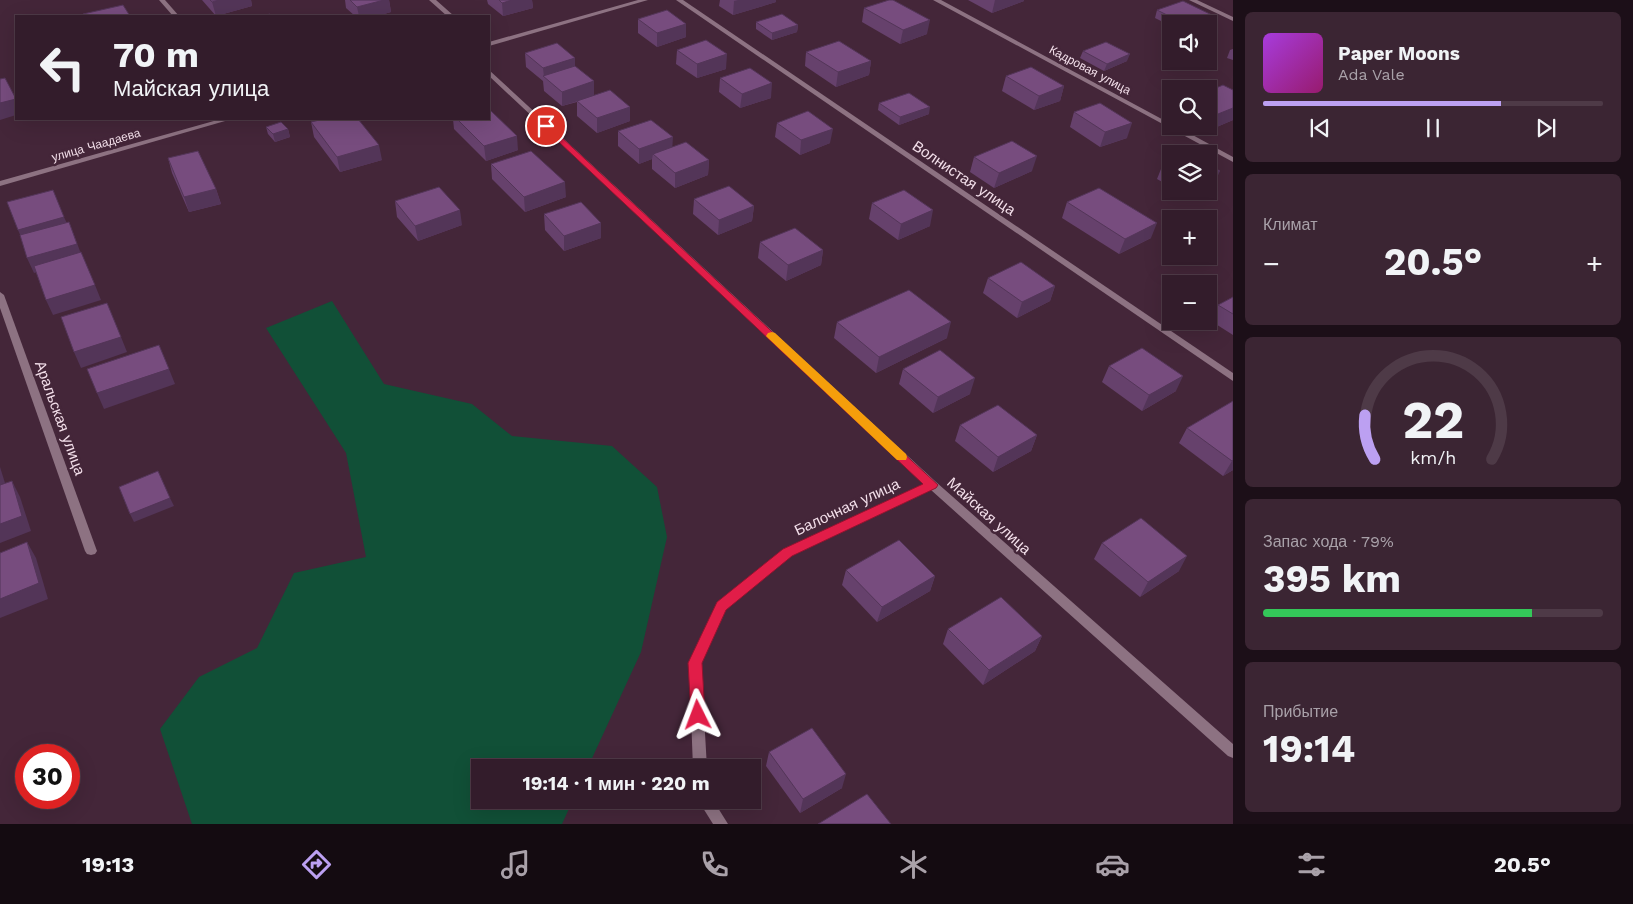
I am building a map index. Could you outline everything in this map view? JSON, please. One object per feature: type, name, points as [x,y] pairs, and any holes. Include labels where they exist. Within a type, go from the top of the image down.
[{"type":"street","points":[[162,0],[175,15]]},
{"type":"street","points":[[432,0],[450,15]]},
{"type":"street","points":[[490,44],[646,0]]},
{"type":"street","name":"Волнистая улица","points":[[679,0],[1233,378]]},
{"type":"street","name":"Кадровая улица","points":[[936,0],[1233,160]]},
{"type":"street","points":[[1192,0],[1233,19]]},
{"type":"street","name":"Майская улица","points":[[490,73],[932,485],[1233,752]]},
{"type":"street","name":"улица Чаадаева","points":[[0,184],[224,120]]},
{"type":"street","name":"Аральская улица","points":[[0,295],[91,551]]},
{"type":"street","name":"Балочная улица","points":[[700,759],[695,663],[721,606],[787,553],[932,485]]},
{"type":"street","points":[[711,809],[721,824]]},
{"type":"green space","points":[[332,301],[384,384],[472,404],[512,436],[612,446],[657,487],[667,537],[641,652],[592,759],[471,759],[471,809],[569,809],[562,824],[192,824],[160,729],[199,677],[257,648],[294,573],[366,557],[346,453],[266,328]]},
{"type":"building","points":[[350,0],[384,0],[357,7]]},
{"type":"building","points":[[499,0],[512,0],[502,3]]},
{"type":"building","points":[[893,0],[930,20],[903,30],[864,8]]},
{"type":"building","points":[[1183,1],[1212,15],[1167,15],[1157,10]]},
{"type":"building","points":[[123,5],[129,15],[84,15]]},
{"type":"building","points":[[667,10],[686,24],[657,33],[638,19]]},
{"type":"building","points":[[782,14],[798,25],[772,33],[756,22]]},
{"type":"building","points":[[706,40],[727,54],[697,64],[677,50]]},
{"type":"building","points":[[839,41],[871,61],[838,72],[806,52]]},
{"type":"building","points":[[1106,42],[1130,54],[1107,64],[1083,51]]},
{"type":"building","points":[[557,43],[575,58],[543,68],[525,53]]},
{"type":"building","points":[[575,66],[594,81],[562,92],[543,76]]},
{"type":"building","points":[[1031,67],[1064,86],[1039,96],[1006,76]]},
{"type":"building","points":[[750,68],[772,83],[742,94],[720,78]]},
{"type":"building","points":[[5,78],[15,99],[0,103],[0,79]]},
{"type":"building","points":[[1223,85],[1233,90],[1233,108],[1218,114],[1217,113],[1217,88]]},
{"type":"building","points":[[610,90],[630,107],[597,118],[577,101]]},
{"type":"building","points":[[909,93],[930,107],[900,117],[879,103]]},
{"type":"building","points":[[1100,103],[1132,123],[1105,132],[1074,112]]},
{"type":"building","points":[[490,110],[517,136],[484,146],[458,120],[490,120]]},
{"type":"building","points":[[808,111],[833,129],[801,140],[777,123]]},
{"type":"building","points":[[320,120],[359,120],[379,145],[337,157],[311,122]]},
{"type":"building","points":[[651,120],[673,137],[639,149],[618,131]]},
{"type":"building","points":[[281,122],[288,129],[273,134],[266,127]]},
{"type":"building","points":[[1012,141],[1037,156],[999,173],[974,157]]},
{"type":"building","points":[[686,142],[709,160],[675,173],[653,154]]},
{"type":"building","points":[[198,151],[216,189],[184,197],[168,158]]},
{"type":"building","points":[[531,151],[565,182],[524,197],[491,164]]},
{"type":"building","points":[[729,186],[754,206],[719,220],[694,199]]},
{"type":"building","points":[[439,187],[460,210],[415,226],[395,201]]},
{"type":"building","points":[[1099,188],[1157,223],[1125,239],[1067,202]]},
{"type":"building","points":[[53,190],[64,217],[18,230],[7,202]]},
{"type":"building","points":[[904,190],[933,210],[901,224],[872,203]]},
{"type":"building","points":[[581,202],[601,223],[564,236],[544,214]]},
{"type":"building","points":[[69,222],[77,244],[27,258],[20,235]]},
{"type":"building","points":[[795,228],[823,250],[788,265],[760,242]]},
{"type":"building","points":[[81,252],[95,285],[46,300],[34,266]]},
{"type":"building","points":[[1021,262],[1055,286],[1022,302],[988,278]]},
{"type":"building","points":[[909,290],[951,322],[879,357],[837,322]]},
{"type":"building","points":[[1233,297],[1233,314],[1218,305]]},
{"type":"building","points":[[107,303],[121,337],[74,352],[61,317]]},
{"type":"building","points":[[159,345],[169,369],[97,393],[87,369]]},
{"type":"building","points":[[1142,348],[1183,376],[1149,395],[1109,366]]},
{"type":"building","points":[[940,350],[975,378],[938,397],[903,369]]},
{"type":"building","points":[[1233,401],[1233,460],[1232,461],[1187,428]]},
{"type":"building","points":[[998,405],[1037,435],[998,457],[960,425]]},
{"type":"building","points":[[158,471],[170,498],[130,514],[119,487]]},
{"type":"building","points":[[12,481],[22,516],[0,524],[0,485]]},
{"type":"building","points":[[1141,518],[1187,556],[1148,582],[1102,543]]},
{"type":"building","points":[[899,540],[935,576],[882,607],[846,570]]},
{"type":"building","points":[[27,542],[39,583],[0,599],[0,553]]},
{"type":"building","points":[[1001,597],[1042,636],[989,670],[948,629]]},
{"type":"building","points":[[812,728],[846,774],[803,799],[769,752]]},
{"type":"building","points":[[867,794],[891,824],[818,824]]},
{"type":"slow traffic","points":[[772,336],[901,457]]},
{"type":"route","points":[[546,126],[932,485],[787,553],[721,606],[695,663],[698,715]]}]
